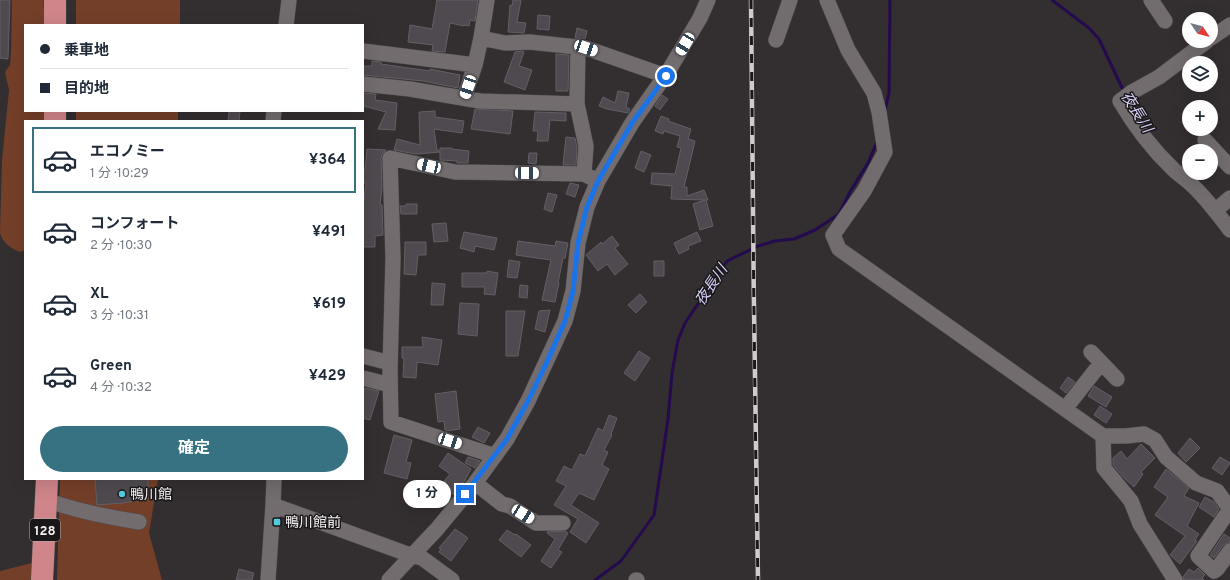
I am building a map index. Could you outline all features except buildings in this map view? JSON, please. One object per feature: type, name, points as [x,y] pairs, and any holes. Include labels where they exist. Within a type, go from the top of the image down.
[{"type":"highway","points":[[55,0],[55,24]]},
{"type":"highway","name":"128","points":[[42,580],[47,489]]},
{"type":"street","points":[[286,24],[289,0]]},
{"type":"street","points":[[464,98],[475,65],[487,0]]},
{"type":"street","points":[[389,580],[437,530],[475,483],[507,439],[528,401],[565,321],[573,291],[578,243],[587,207],[598,181],[632,123],[666,76],[700,18],[708,0]]},
{"type":"street","points":[[776,40],[790,0]]},
{"type":"street","points":[[827,0],[848,50],[874,93],[885,152],[864,191],[833,235],[838,249],[1103,436],[1144,434],[1155,440],[1166,457],[1196,483],[1217,491],[1230,509],[1198,556],[1214,571],[1230,551]]},
{"type":"street","points":[[1151,0],[1165,21]]},
{"type":"street","points":[[1218,33],[1230,25]]},
{"type":"street","points":[[481,38],[505,43],[530,42],[586,48],[666,76]]},
{"type":"street","points":[[578,47],[578,104],[586,146],[584,174]]},
{"type":"street","points":[[1198,48],[1159,77],[1120,101],[1128,114],[1174,170],[1192,185],[1222,205],[1230,230]]},
{"type":"street","points":[[364,51],[475,65]]},
{"type":"street","points":[[364,84],[410,89],[480,102],[578,104]]},
{"type":"street","points":[[1205,140],[1230,168]]},
{"type":"street","points":[[495,456],[391,422],[390,363],[393,258],[390,158],[455,172],[584,174],[598,181]]},
{"type":"street","points":[[364,356],[390,363]]},
{"type":"street","points":[[1065,409],[1096,358],[1116,379]]},
{"type":"street","points":[[364,378],[390,385]]},
{"type":"street","points":[[1103,436],[1104,468],[1131,501],[1140,524],[1175,580]]},
{"type":"street","points":[[268,580],[274,480]]},
{"type":"street","points":[[475,483],[502,504],[510,506],[536,523],[563,523]]},
{"type":"street","points":[[47,489],[71,508],[99,515],[139,522]]},
{"type":"street","points":[[273,505],[422,558],[452,580]]},
{"type":"shaded area","points":[[12,0],[43,0],[45,24],[24,24],[24,112],[44,112],[44,120],[24,120],[24,250],[20,252],[7,245],[0,233],[2,161],[9,90],[5,72],[10,65]]},
{"type":"shaded area","points":[[76,0],[180,0],[180,24],[76,24]]},
{"type":"shaded area","points":[[76,112],[178,112],[178,120],[76,120]]},
{"type":"shaded area","points":[[60,480],[158,480],[149,533],[162,580],[57,580]]},
{"type":"shaded area","points":[[36,562],[35,580],[0,580],[0,571]]},
{"type":"waterway","name":"夜長川","points":[[885,110],[889,93],[890,0]]},
{"type":"waterway","name":"夜長川","points":[[1052,0],[1089,28],[1099,39],[1124,92]]},
{"type":"waterway","name":"夜長川","points":[[595,580],[621,561],[654,515],[668,419],[672,373],[678,340],[685,323],[727,261],[758,246],[775,241],[794,239],[815,230],[839,214],[850,192],[868,163],[877,142]]},
{"type":"railway","points":[[751,0],[758,580]]},
{"type":"place","name":"鴨川館","points":[[122,494]]},
{"type":"place","name":"鴨川館前","points":[[277,522]]},
{"type":"route","points":[[465,494],[475,483],[507,439],[546,364],[565,321],[573,291],[578,243],[587,207],[598,181],[632,123],[666,76]]}]
